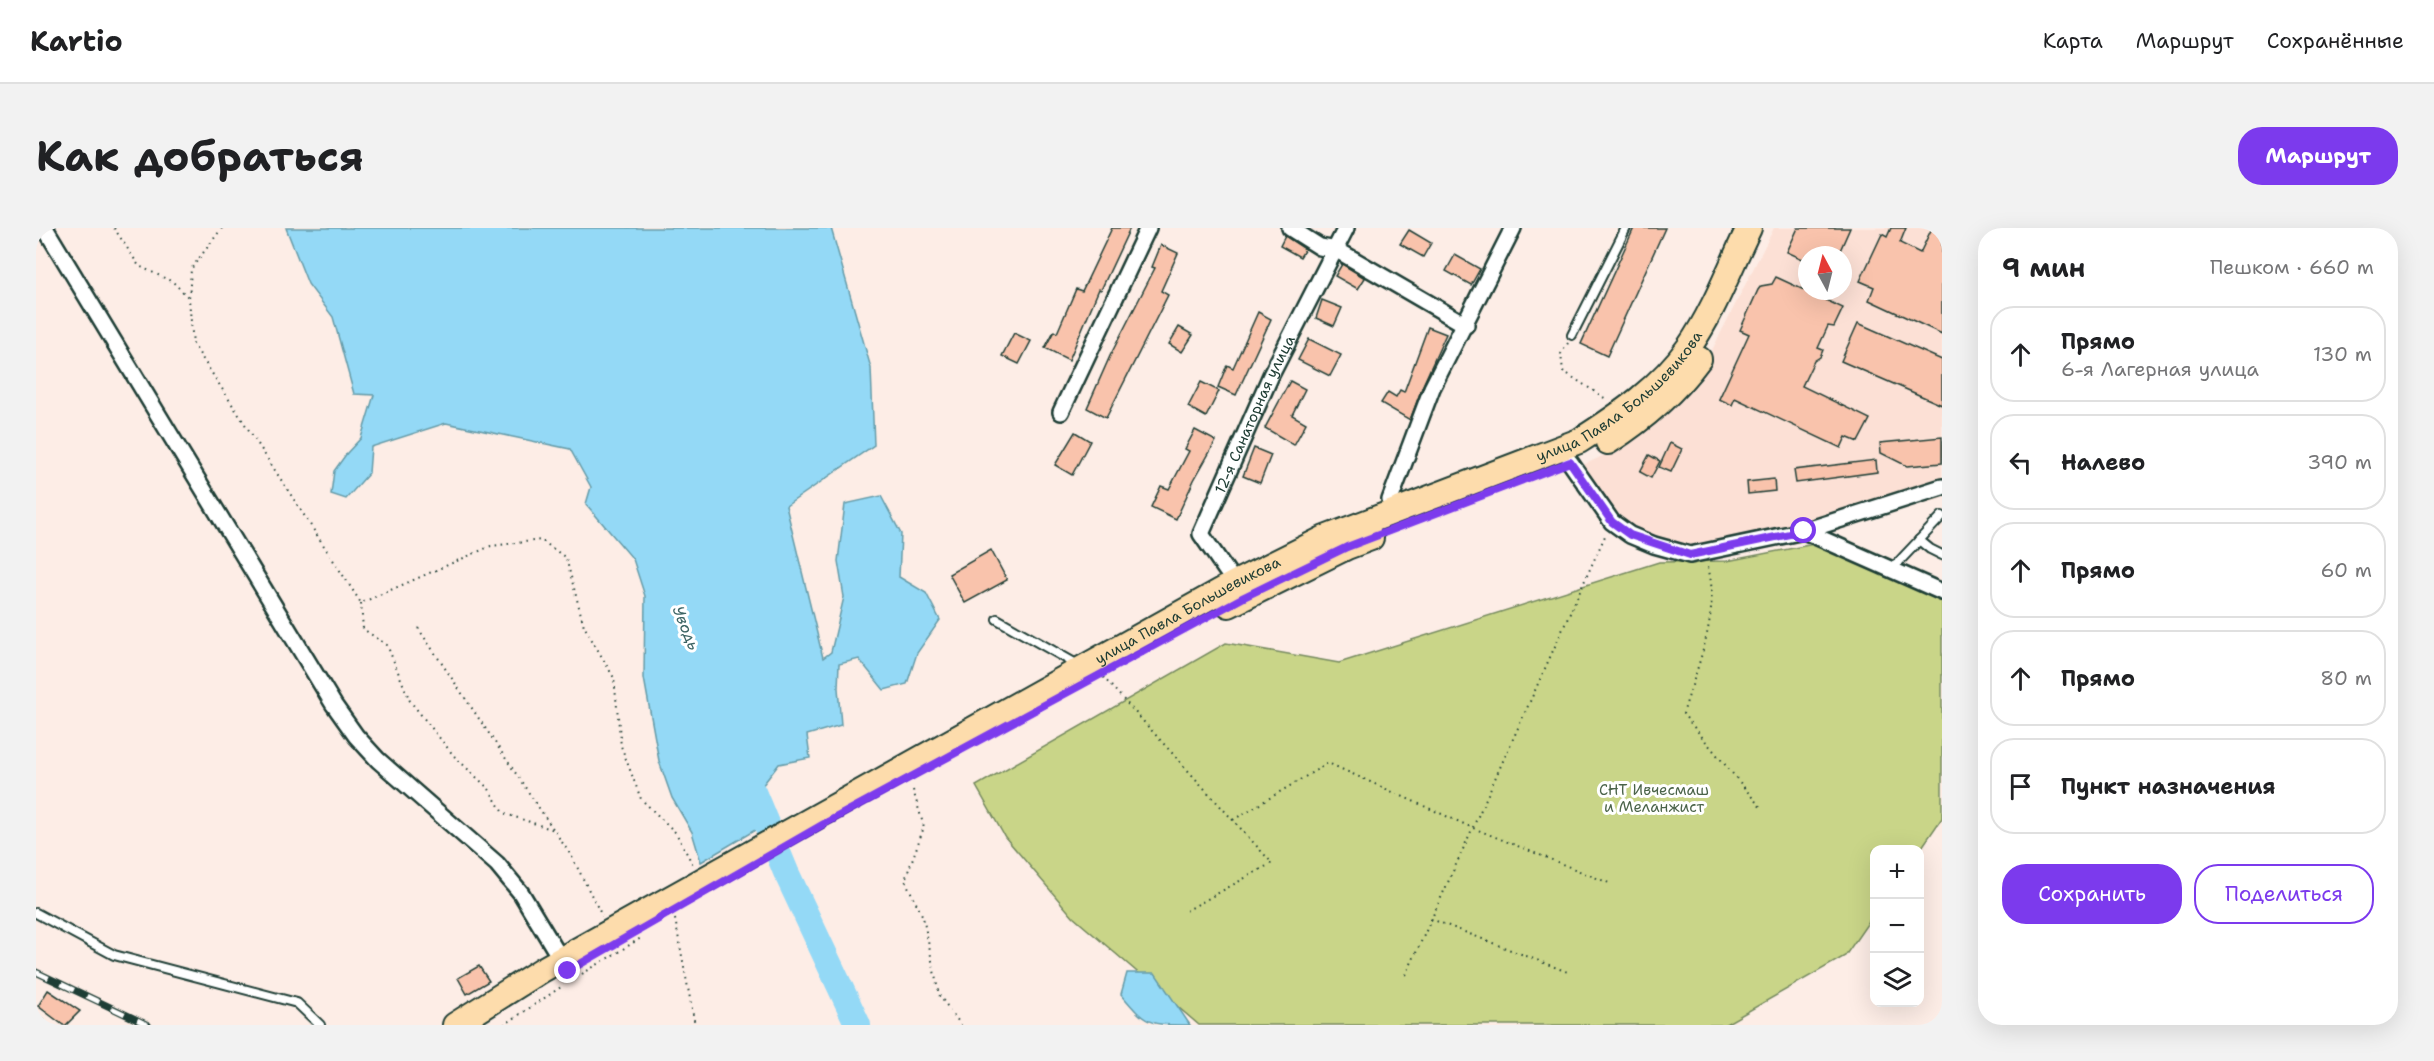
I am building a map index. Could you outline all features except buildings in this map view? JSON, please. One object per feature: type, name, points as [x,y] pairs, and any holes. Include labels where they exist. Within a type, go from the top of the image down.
[{"type":"main road","name":"улица Павла Большевикова","points":[[705,880],[821,820],[1240,590],[1326,538],[1578,441],[1614,419],[1647,393],[1689,347],[1707,316],[1749,228]]},
{"type":"main road","name":"улица Павла Большевикова","points":[[1240,590],[1570,462],[1637,423],[1679,385],[1698,360],[1717,328],[1765,228]]},
{"type":"main road","points":[[484,1025],[568,973],[705,880]]},
{"type":"main road","points":[[455,1025],[568,973]]},
{"type":"street","points":[[45,228],[334,705],[356,736],[378,759],[497,864],[521,893],[568,973]]},
{"type":"street","points":[[1061,412],[1148,228]]},
{"type":"street","points":[[1290,228],[1320,247],[1336,250],[1466,325]]},
{"type":"street","name":"12-я Санаторная улица","points":[[1240,590],[1201,534],[1271,375],[1346,228]]},
{"type":"street","points":[[1395,512],[1390,500],[1432,388],[1466,325],[1513,228]]},
{"type":"street","points":[[1570,462],[1612,522],[1630,535],[1654,545],[1690,555],[1804,531],[1942,487]]},
{"type":"street","points":[[1804,531],[1942,592]]},
{"type":"lane","points":[[1572,335],[1626,228]]},
{"type":"lane","points":[[1891,570],[1942,516]]},
{"type":"lane","points":[[1919,540],[1942,555]]},
{"type":"lane","points":[[997,619],[1092,671]]},
{"type":"lane","points":[[36,913],[114,955],[297,1003],[320,1025]]},
{"type":"lane","points":[[36,1020],[40,1025]]},
{"type":"path","points":[[114,228],[139,266],[173,282],[189,298]]},
{"type":"path","points":[[222,228],[191,269],[189,298],[193,344],[361,603],[363,629],[387,645],[410,701],[454,756],[489,789],[503,813],[554,830]]},
{"type":"path","points":[[1572,335],[1561,354],[1563,371],[1610,401]]},
{"type":"path","points":[[1406,975],[1612,522]]},
{"type":"path","points":[[361,603],[491,546],[541,540],[566,558],[584,626],[614,678],[621,746],[641,799],[676,833],[705,880]]},
{"type":"path","points":[[1704,552],[1713,584],[1707,630],[1683,714],[1762,809]]},
{"type":"path","points":[[418,628],[572,857],[606,924]]},
{"type":"path","points":[[1092,671],[1272,863],[1184,912]]},
{"type":"path","points":[[1233,820],[1328,764],[1473,828],[1609,883]]},
{"type":"path","points":[[913,790],[924,826],[904,880],[923,917],[939,995],[961,1025]]},
{"type":"path","points":[[674,918],[695,1025]]},
{"type":"path","points":[[1431,919],[1570,973]]},
{"type":"path","points":[[504,1025],[568,973],[645,936]]},
{"type":"shaded area","points":[[1774,228],[1942,228],[1942,499],[1691,552],[1613,521],[1579,467],[1611,452],[1708,358]]},
{"type":"green space","name":"СНТ Ивчесмаш и Меланжист","points":[[1819,543],[1942,598],[1942,818],[1923,845],[1870,845],[1870,920],[1845,956],[1724,1025],[1199,1025],[1073,917],[1005,837],[976,786],[1226,643],[1339,663],[1659,562],[1727,561]]},
{"type":"water","points":[[286,228],[831,228],[871,368],[874,445],[786,506],[823,658],[831,652],[844,597],[838,561],[845,504],[881,496],[901,534],[899,577],[926,593],[940,620],[917,653],[907,684],[884,690],[859,659],[839,664],[841,725],[807,735],[810,758],[779,764],[762,786],[772,820],[701,862],[692,832],[672,798],[659,761],[644,678],[645,596],[633,559],[586,504],[591,487],[570,449],[446,423],[371,447],[369,473],[346,499],[331,494],[334,471],[361,438],[374,395],[354,394],[333,317],[308,284]]},
{"type":"water","points":[[1127,973],[1155,973],[1190,1025],[1165,1025],[1143,1017],[1121,994]]},
{"type":"waterway","name":"Уводь","points":[[753,792],[786,872],[858,1025]]},
{"type":"railway","points":[[36,972],[148,1025]]},
{"type":"route","points":[[568,971],[824,824],[1244,597],[1347,547],[1570,462],[1612,522],[1630,535],[1654,545],[1690,555],[1804,531]]}]
